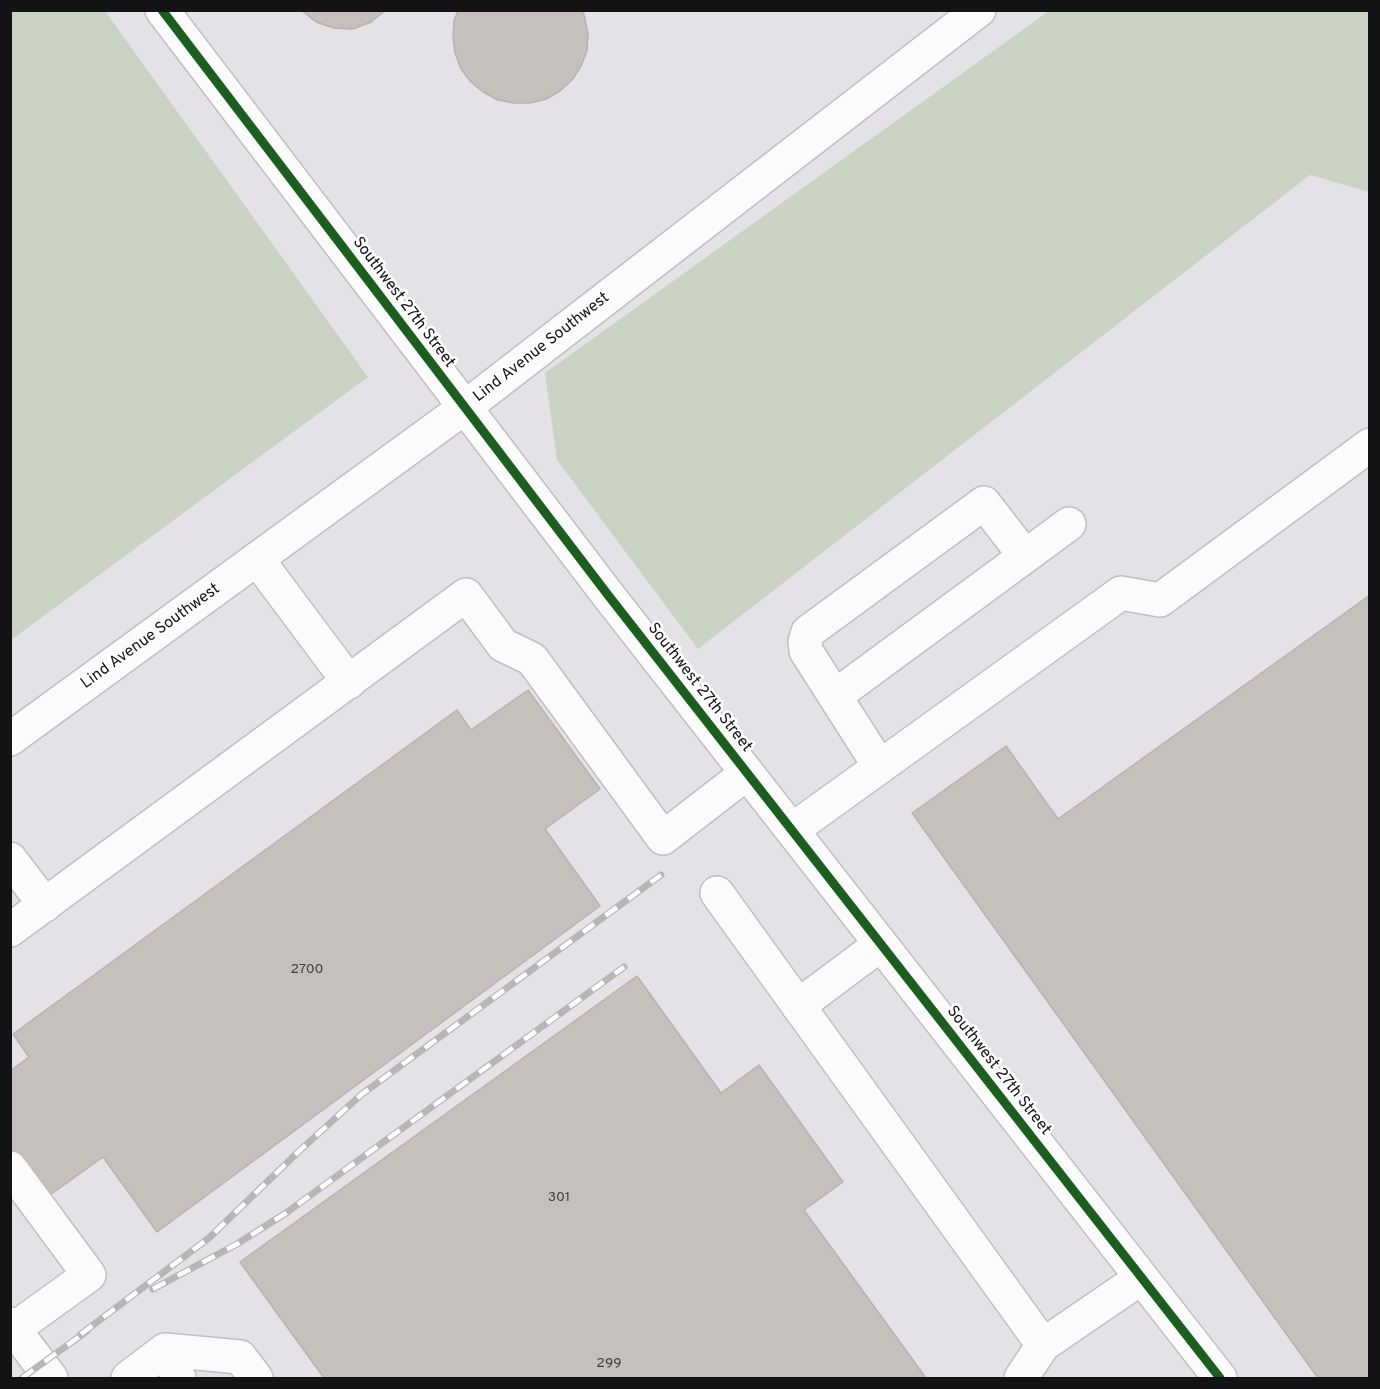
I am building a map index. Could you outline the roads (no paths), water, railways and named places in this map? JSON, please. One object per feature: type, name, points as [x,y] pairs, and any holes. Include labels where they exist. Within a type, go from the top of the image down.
[{"type":"street","name":"Southwest 27th Street","points":[[162,10],[464,408],[1220,1378]]},
{"type":"street","name":"Lind Avenue Southwest","points":[[10,739],[464,408],[979,10]]},
{"type":"street","points":[[792,830],[1121,592],[1160,600],[1370,445]]},
{"type":"street","points":[[880,766],[806,651],[805,642],[808,632],[984,503],[1025,556]]},
{"type":"street","points":[[835,696],[1069,524]]},
{"type":"street","points":[[257,559],[349,682]]},
{"type":"street","points":[[10,930],[466,595],[503,645],[532,659],[663,838],[747,773]]},
{"type":"street","points":[[10,859],[45,905]]},
{"type":"street","points":[[717,893],[1043,1345]]},
{"type":"street","points":[[798,1006],[881,944]]},
{"type":"street","points":[[10,1168],[89,1275],[12,1327],[51,1378]]},
{"type":"street","points":[[1021,1378],[1043,1345],[1141,1278]]},
{"type":"street","points":[[128,1378],[172,1364],[240,1357],[256,1378]]},
{"type":"railway","points":[[81,1334],[209,1238],[362,1094],[661,875]]},
{"type":"railway","points":[[153,1289],[237,1244],[286,1213],[624,967]]},
{"type":"railway","points":[[22,1378],[87,1331]]}]
